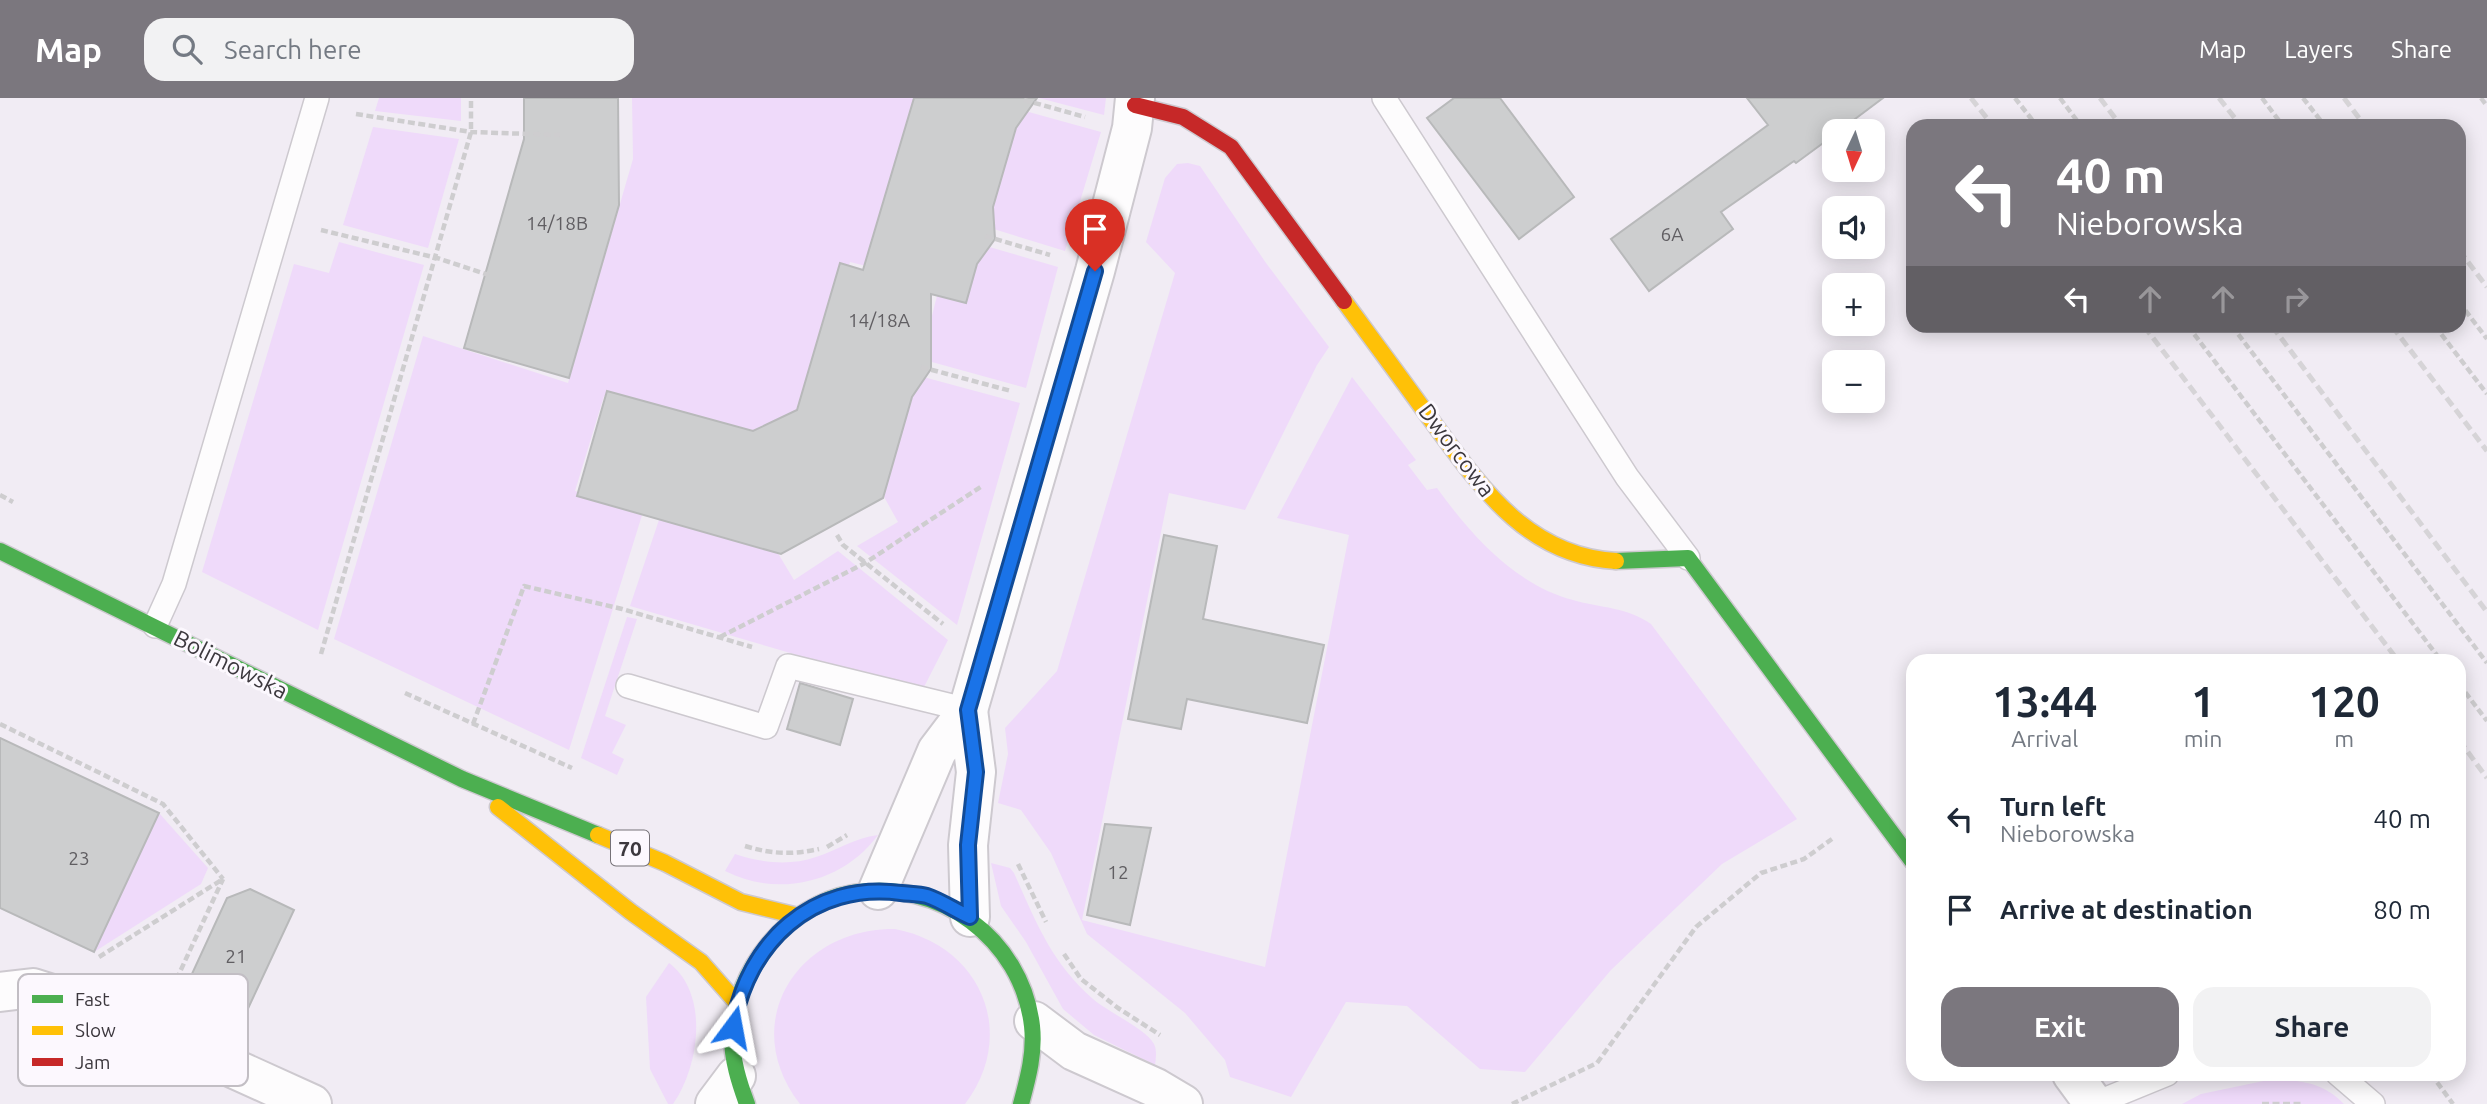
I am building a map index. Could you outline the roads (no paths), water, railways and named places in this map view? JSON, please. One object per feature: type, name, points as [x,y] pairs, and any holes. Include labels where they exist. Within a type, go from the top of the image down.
[{"type":"main road","name":"Dworcowa","points":[[1135,102],[1183,117],[1231,147],[1483,490],[1533,535],[1577,555],[1619,563],[1688,558]]},
{"type":"main road","name":"Bolimowska","points":[[0,551],[462,779],[665,863],[741,902],[798,916]]},
{"type":"main road","points":[[1688,558],[1906,853]]},
{"type":"main road","name":"Bolimowska","points":[[462,779],[631,912],[701,962],[737,1003]]},
{"type":"main road","points":[[733,1095],[733,1027],[737,1003],[750,969],[771,940],[798,916],[823,902],[850,893],[878,890],[926,896],[970,917],[1001,945],[1023,981],[1034,1021],[1035,1053],[1029,1084],[1021,1104]]},
{"type":"street","points":[[878,890],[937,751],[968,710],[1095,271],[1135,102]]},
{"type":"street","points":[[968,710],[976,772],[968,845],[970,917]]},
{"type":"street","points":[[0,992],[18,990]]},
{"type":"street","points":[[1034,1021],[1074,1051],[1156,1088],[1183,1104]]},
{"type":"street","points":[[248,1075],[312,1104]]},
{"type":"street","points":[[2077,1081],[2094,1104]]},
{"type":"lane","points":[[1384,98],[1627,477],[1688,558]]},
{"type":"lane","points":[[155,626],[174,584],[283,221],[316,101]]},
{"type":"lane","points":[[628,686],[766,727],[788,666],[968,710]]},
{"type":"lane","points":[[2094,1104],[2150,1081]]},
{"type":"lane","points":[[2346,1081],[2373,1104]]},
{"type":"railway","points":[[1971,98],[1988,119]]},
{"type":"railway","points":[[2100,98],[2116,119]]},
{"type":"railway","points":[[2219,98],[2236,119]]},
{"type":"railway","points":[[2344,98],[2360,119]]},
{"type":"railway","points":[[2466,259],[2487,287]]},
{"type":"railway","points":[[2149,333],[2393,654]]},
{"type":"railway","points":[[2277,333],[2487,612]]},
{"type":"railway","points":[[2397,333],[2487,451]]},
{"type":"railway","points":[[2466,750],[2487,778]]}]
